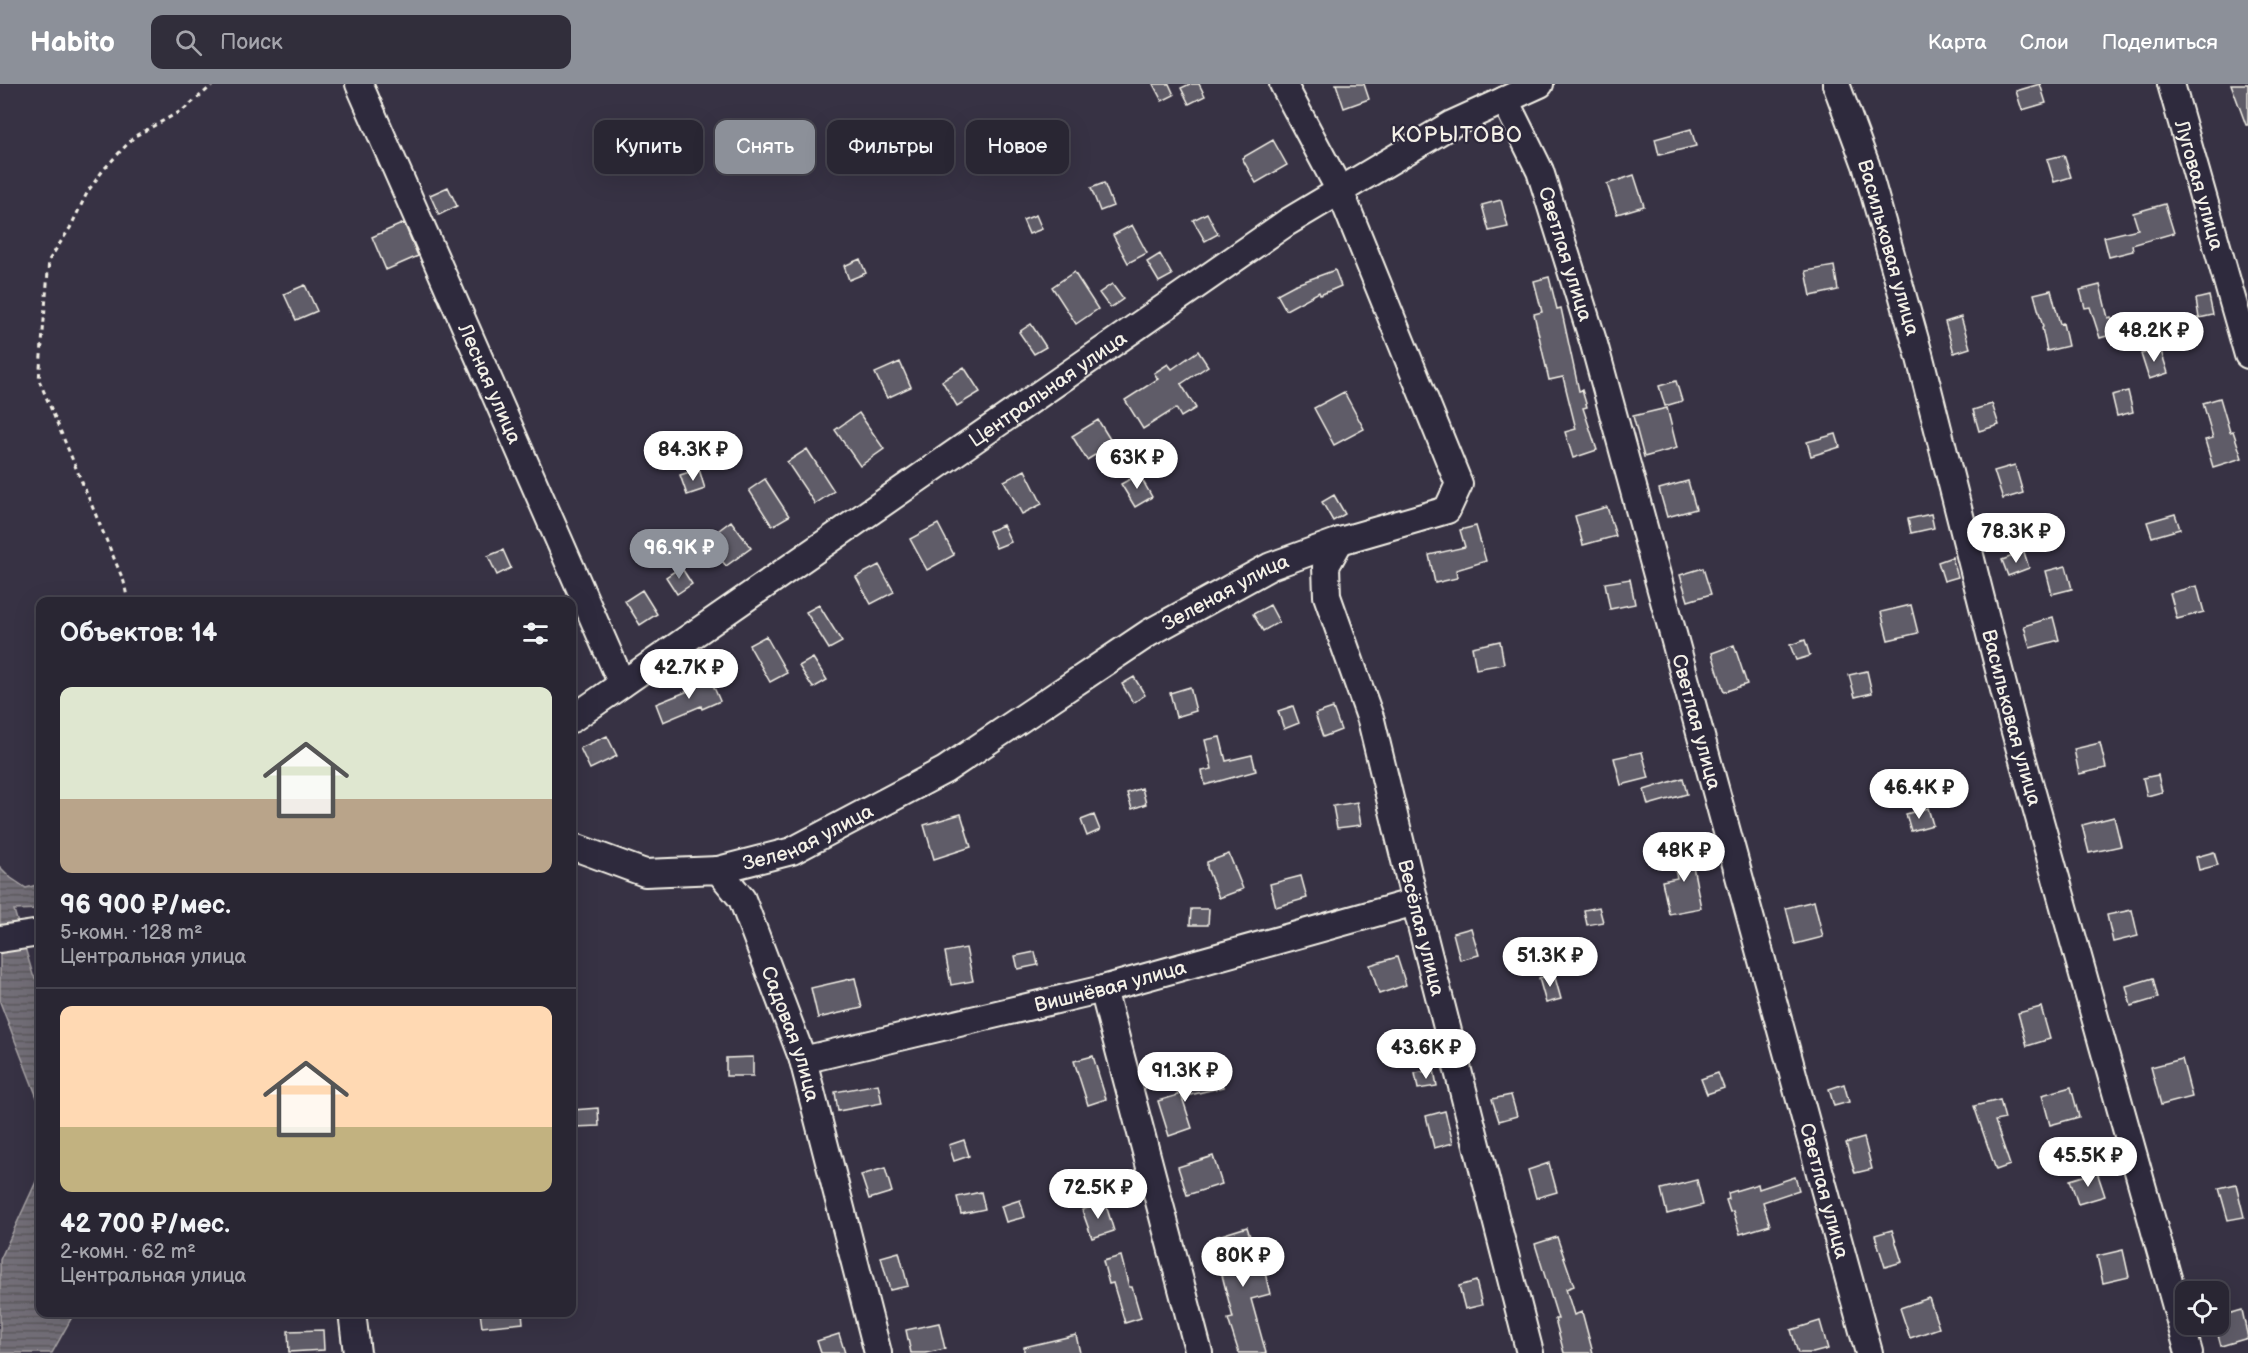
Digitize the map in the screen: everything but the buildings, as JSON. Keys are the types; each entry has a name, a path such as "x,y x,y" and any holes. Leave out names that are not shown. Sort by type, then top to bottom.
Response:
{"street":[{"name":"Лесная улица","path":"360,84 622,684"},
{"path":"1283,84 1340,191"},
{"name":"Центральная улица","path":"576,716 1286,223 1452,124 1540,84"},
{"name":"Васильковая улица","path":"1836,84 1866,165 1919,354 2012,721 2189,1353"},
{"name":"Луговая улица","path":"2171,84 2248,355"},
{"name":"Светлая улица","path":"1505,100 1540,171 1594,344 1869,1353"},
{"name":"Зеленая улица","path":"718,870 792,851 945,770 1149,633 1271,566 1340,542 1447,510 1459,484 1340,191"},
{"name":"Весёлая улица","path":"1340,542 1326,566 1327,596 1371,720 1530,1353"},
{"path":"576,847 645,873 718,870"},
{"name":"Садовая улица","path":"718,870 742,899 803,1060 878,1353"},
{"name":"Вишнёвая улица","path":"803,1060 1103,989 1415,902"},
{"path":"0,939 36,934"},
{"path":"1103,989 1199,1353"},
{"path":"353,1317 357,1353"}],"path":[{"path":"127,597 124,582 39,380 49,260 70,228 88,191 104,169 135,136 183,110 214,84"}],"shaded area":[{"path":"0,867 26,888 36,885 36,909 14,910 36,979 36,1095 0,1002"},
{"path":"36,1182 36,1317 72,1317 52,1353 0,1353 0,1260"}],"district":[{"name":"КОРЫТОВО","path":"1457,134"}]}
